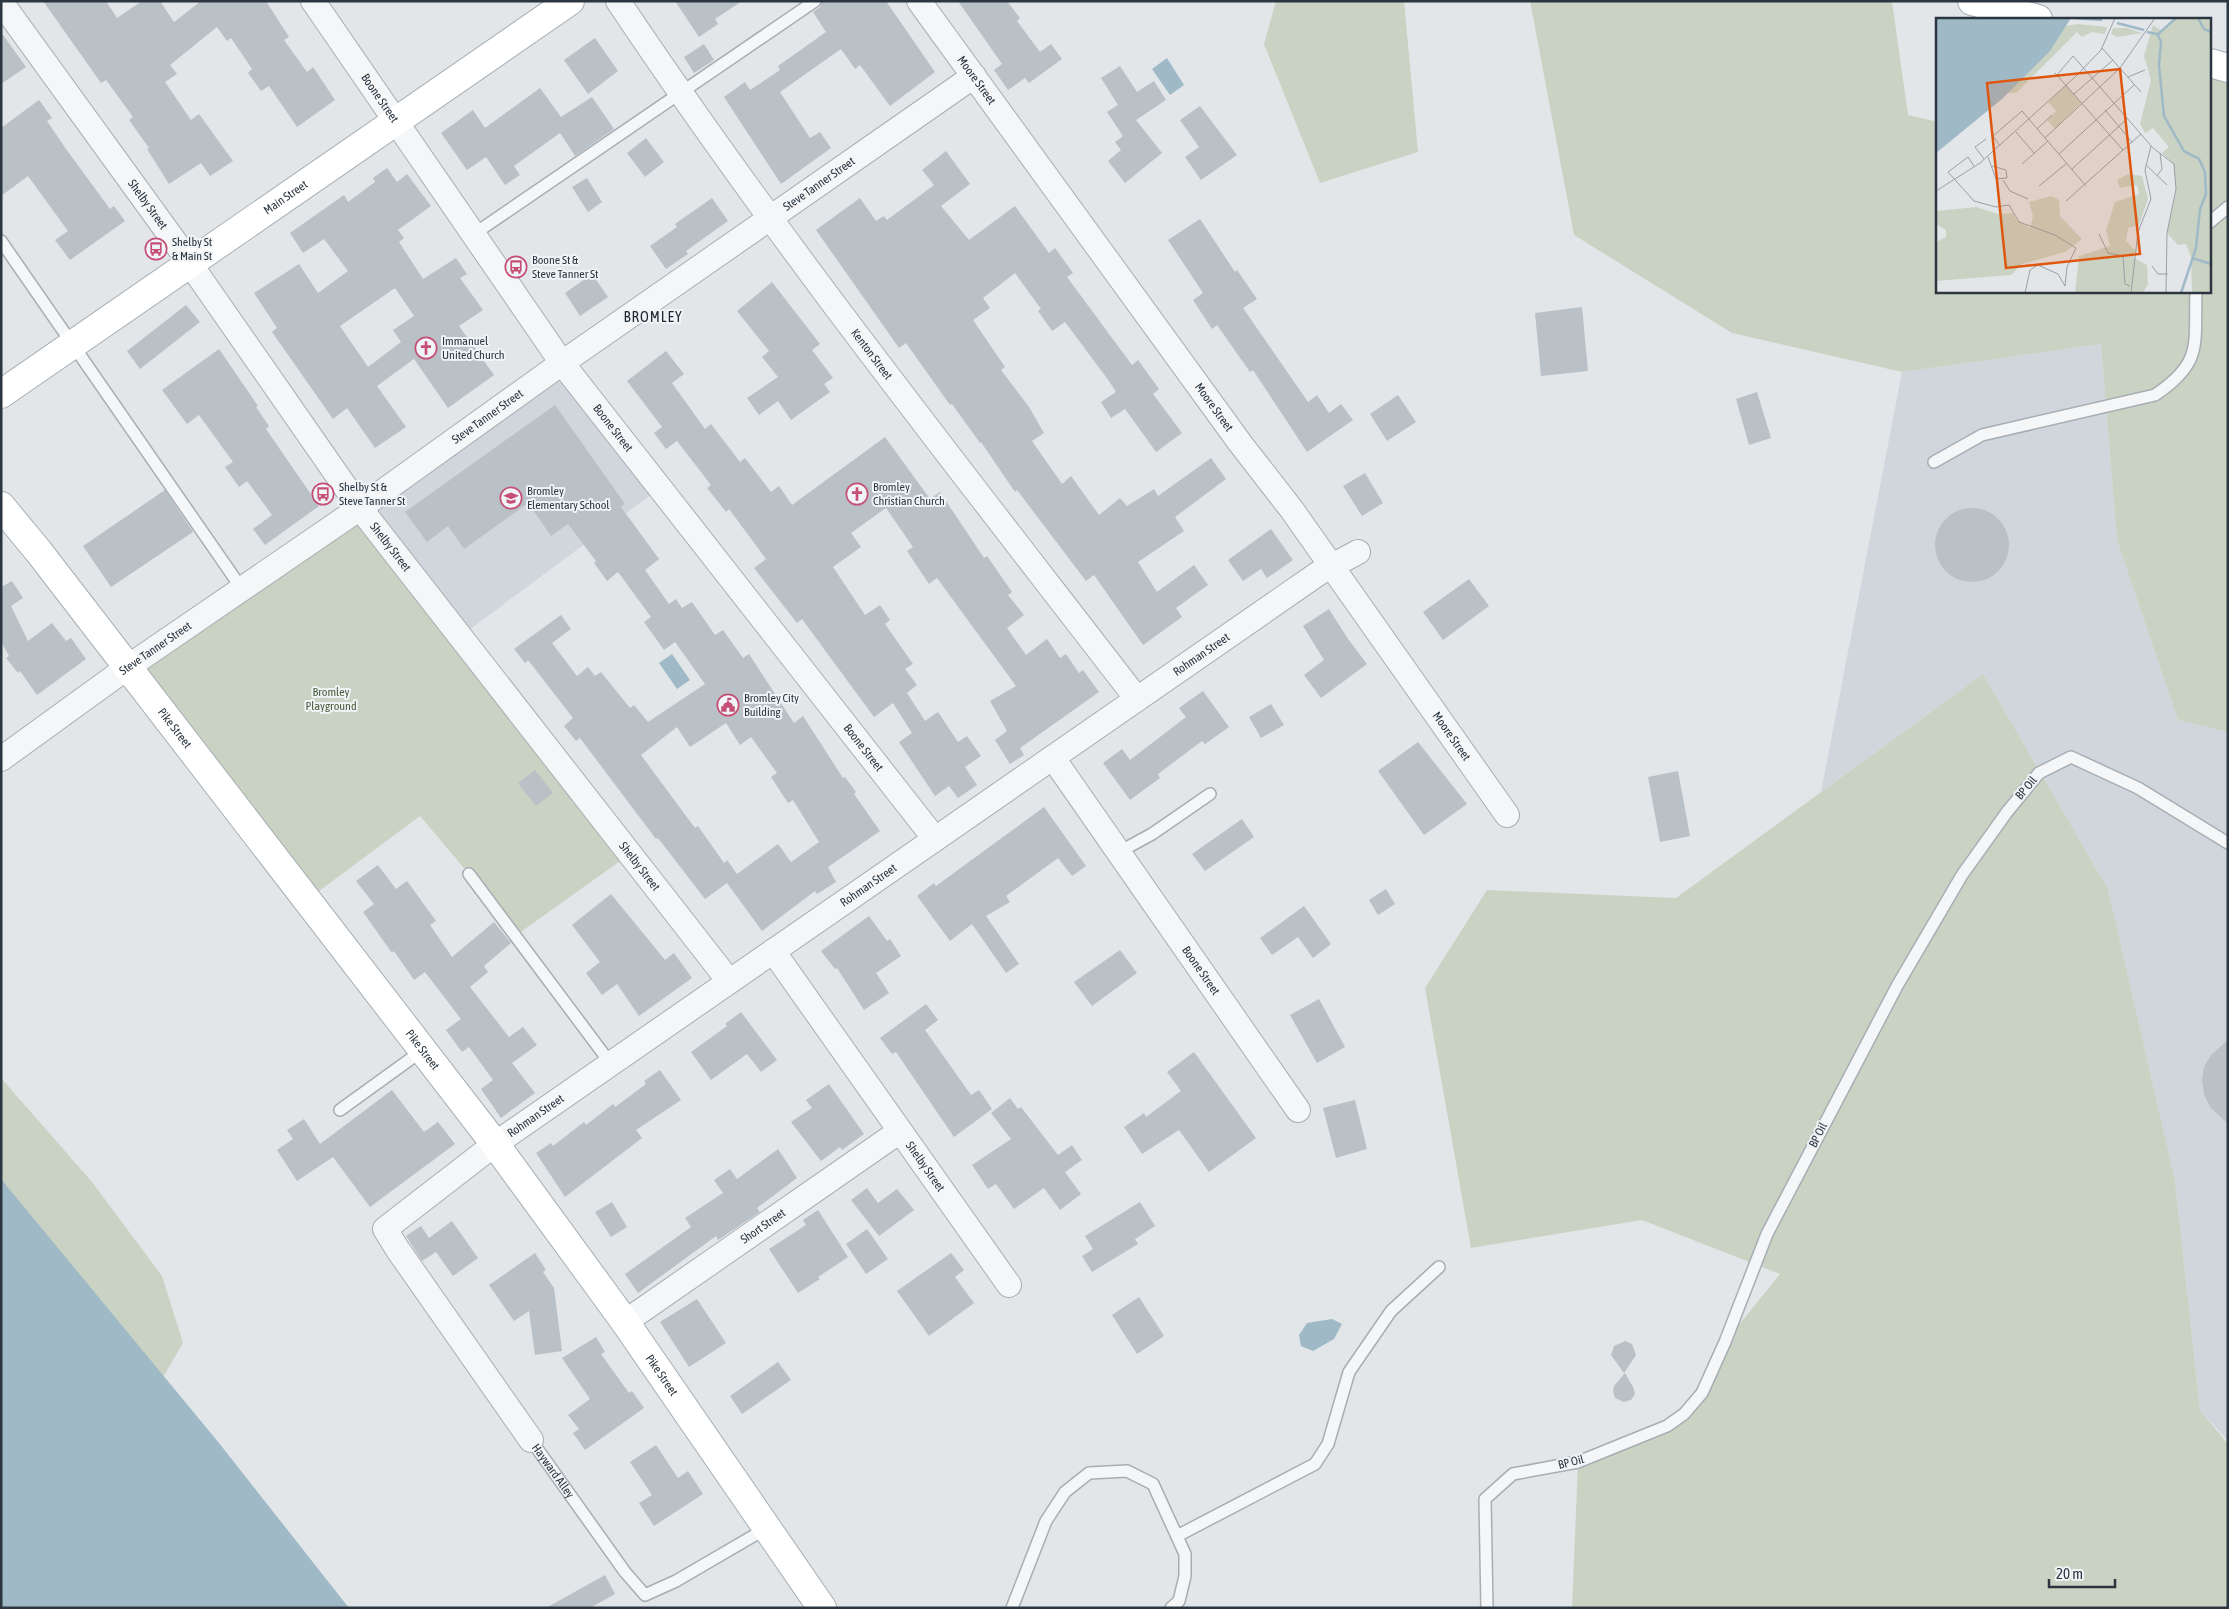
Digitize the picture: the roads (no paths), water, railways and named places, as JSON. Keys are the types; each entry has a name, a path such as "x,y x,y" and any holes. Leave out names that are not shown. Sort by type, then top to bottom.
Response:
{"main road":[{"name":"Main Street","path":"1,394 570,1"},
{"path":"1972,1 2034,18"},
{"path":"2212,64 2228,68"},
{"name":"Pike Street","path":"1,506 128,667 495,1144 625,1322 822,1608"}],"street":[{"name":"Boone Street","path":"313,1 562,363 935,839"},
{"name":"Kenton Street","path":"618,1 679,92 769,219 1137,699"},
{"name":"Moore Street","path":"919,1 1331,567 1508,815"},
{"name":"Shelby Street","path":"1,2 190,263 360,508 729,981"},
{"name":"Steve Tanner Street","path":"1,760 128,667 360,508 562,363 974,76"},
{"name":"Rohman Street","path":"385,1228 495,1144 773,950 1331,567 1358,552"},
{"name":"Boone Street","path":"1053,758 1298,1110"},
{"name":"Shelby Street","path":"773,950 1009,1285"},
{"name":"Short Street","path":"625,1322 900,1131"},
{"name":"Hayward Alley","path":"385,1228 398,1250 532,1440"}],"lane":[{"path":"474,234 679,92 712,73 815,1"},
{"path":"2212,220 2228,207"},
{"path":"1,242 242,589"},
{"path":"1934,462 1982,435 2155,395 2174,382 2187,367 2196,342 2196,292"},
{"name":"BP Oil","path":"1487,1608 1485,1499 1513,1474 1578,1462 1667,1426 1684,1414 1702,1393 1725,1342 1767,1234 1892,994 1962,875 2007,812 2039,773 2071,757 2138,788 2228,843"},
{"path":"1119,852 1152,834 1210,794"},
{"path":"469,874 611,1064"},
{"path":"340,1110 423,1050"},
{"path":"1176,1536 1315,1464 1328,1444 1350,1372 1391,1311 1439,1267"},
{"name":"Hayward Alley","path":"532,1440 625,1572 645,1594 676,1581 768,1528"},
{"path":"1012,1608 1046,1521 1065,1492 1089,1473 1127,1471 1153,1484 1185,1554 1185,1576 1179,1601 1171,1608"}],"water":[{"path":"1167,58 1184,85 1170,95 1152,69"},
{"path":"672,654 690,680 677,689 659,663"},
{"path":"1,1179 219,1443 349,1608 1,1608"},
{"path":"1332,1319 1342,1324 1334,1339 1313,1351 1301,1346 1299,1335 1307,1323"}],"place":[{"name":"Shelby St & Main St","path":"156,249"},
{"name":"Boone St & Steve Tanner St","path":"516,267"},
{"name":"Immanuel United Church","path":"426,348"},
{"name":"Shelby St & Steve Tanner St","path":"323,494"},
{"name":"Bromley Christian Church","path":"857,494"},
{"name":"Bromley Elementary School","path":"511,498"},
{"name":"Bromley City Building","path":"728,705"}],"district":[{"name":"BROMLEY","path":"653,317"}],"park label":[{"name":"Bromley Playground","path":"331,699"}]}
